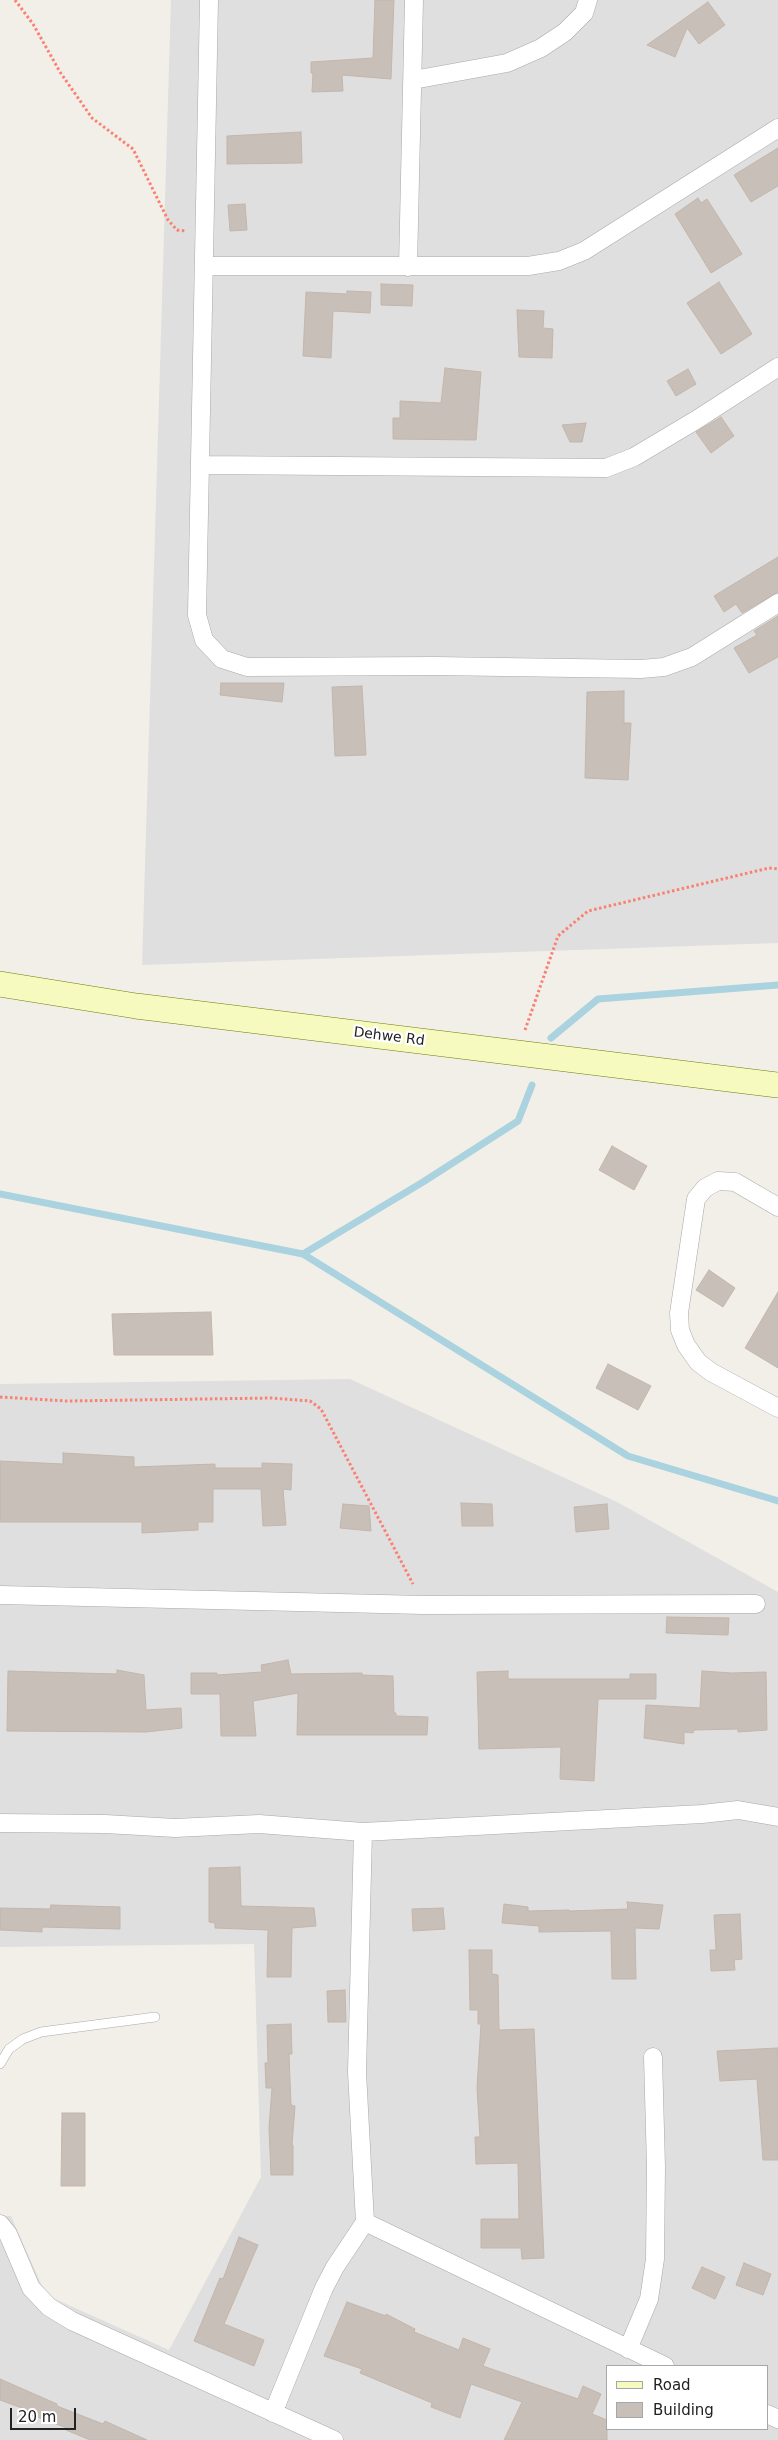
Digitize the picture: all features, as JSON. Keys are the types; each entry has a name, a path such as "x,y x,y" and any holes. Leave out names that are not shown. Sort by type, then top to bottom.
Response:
{"street":[{"path":"209,0 197,615 204,640 222,659 247,667 434,666 641,669 664,667 692,657 778,603"},
{"path":"408,267 414,0"},
{"path":"413,80 508,64 541,48 565,32 584,13 588,0"},
{"path":"204,266 528,266 559,261 584,251 778,128"},
{"path":"200,464 606,468 634,457 778,367"},
{"name":"Dehwe Rd","path":"0,984 136,1006 778,1085"},
{"path":"778,1207 735,1182 718,1181 704,1188 696,1199 679,1313 680,1330 686,1345 698,1362 711,1372 778,1408"},
{"path":"0,1595 424,1605 756,1604"},
{"path":"0,1823 105,1824 174,1828 259,1824 363,1832 682,1815 738,1810 778,1817"},
{"path":"273,2413 324,2288 335,2267 365,2222 357,2072 363,1832"},
{"path":"628,2349 649,2299 655,2258 656,2167 653,2057"},
{"path":"365,2222 663,2365"},
{"path":"0,2224 8,2234 31,2288 49,2307 72,2321 334,2440"}],"lane":[{"path":"0,2064 9,2049 23,2039 41,2032 155,2017"}],"path":[{"path":"15,0 33,24 60,72 92,118 133,149 168,220 178,230 204,234"},
{"path":"518,1052 558,936 588,911 769,868 778,869"},
{"path":"0,1397 67,1401 271,1398 310,1401 320,1409 424,1605"}],"shaded area":[{"path":"171,0 778,0 778,943 142,965"},
{"path":"350,1379 617,1502 778,1592 778,2440 0,2440 0,2216 11,2216 46,2295 169,2350 261,2177 254,1944 0,1947 0,1384"}],"building":[{"path":"375,0 394,0 391,79 342,75 343,91 312,92 313,73 311,73 311,62 373,58"},
{"path":"708,2 725,25 699,44 687,28 675,57 647,45"},
{"path":"301,132 302,163 227,164 227,136"},
{"path":"778,148 778,186 751,202 734,175"},
{"path":"698,198 701,203 707,199 742,254 711,273 675,214"},
{"path":"245,204 247,230 230,231 228,205"},
{"path":"719,282 752,334 721,354 687,303"},
{"path":"381,284 413,285 412,306 381,305"},
{"path":"347,291 371,292 370,313 333,311 331,358 303,356 306,292 347,294"},
{"path":"517,310 544,311 543,328 553,329 552,358 519,357"},
{"path":"445,368 481,372 476,440 393,439 393,418 400,418 400,401 441,403"},
{"path":"688,369 696,384 676,396 667,381"},
{"path":"721,417 734,436 711,453 696,432"},
{"path":"586,423 582,442 570,442 562,425"},
{"path":"778,557 778,592 742,613 736,604 724,612 714,596"},
{"path":"778,616 778,657 749,673 734,648 757,635 754,631"},
{"path":"221,683 284,683 282,702 220,695"},
{"path":"362,686 366,755 335,756 332,687"},
{"path":"624,691 624,723 631,723 628,780 585,778 587,692"},
{"path":"612,1146 647,1166 634,1190 599,1170"},
{"path":"709,1270 735,1288 723,1307 696,1290"},
{"path":"778,1292 778,1368 745,1348"},
{"path":"211,1312 213,1355 114,1355 112,1314"},
{"path":"608,1364 651,1386 638,1410 596,1388"},
{"path":"63,1453 134,1457 134,1467 215,1464 215,1468 262,1468 262,1463 292,1464 291,1490 283,1489 286,1525 263,1526 261,1489 213,1489 213,1522 198,1522 198,1530 142,1533 142,1522 0,1522 0,1461 63,1464"},
{"path":"461,1503 492,1504 493,1526 462,1526"},
{"path":"343,1504 369,1506 371,1531 340,1528"},
{"path":"607,1504 609,1529 576,1532 574,1507"},
{"path":"667,1617 729,1618 728,1635 666,1633"},
{"path":"288,1660 291,1674 362,1673 362,1675 393,1676 394,1713 396,1713 396,1716 428,1717 427,1735 297,1735 298,1693 253,1701 256,1736 221,1736 220,1694 191,1694 191,1673 217,1673 217,1675 262,1672 261,1665"},
{"path":"117,1670 144,1675 146,1710 181,1708 182,1728 146,1732 7,1731 8,1671 117,1674"},
{"path":"508,1671 508,1679 630,1679 630,1674 656,1674 656,1699 598,1699 594,1781 560,1779 561,1747 479,1749 477,1672"},
{"path":"702,1671 732,1673 766,1672 767,1730 738,1732 738,1729 694,1730 693,1733 684,1732 684,1744 644,1738 646,1705 700,1708"},
{"path":"240,1867 241,1906 314,1908 316,1926 292,1928 291,1977 267,1977 268,1930 215,1928 215,1923 209,1922 209,1868"},
{"path":"627,1902 663,1905 659,1929 635,1928 636,1979 612,1979 611,1931 539,1932 539,1926 502,1923 504,1904 528,1907 528,1911 569,1911 628,1909"},
{"path":"51,1905 120,1907 120,1929 42,1927 42,1932 0,1930 0,1908 50,1909"},
{"path":"443,1908 445,1929 413,1931 412,1909"},
{"path":"740,1914 742,1959 734,1960 735,1970 711,1971 710,1950 716,1950 714,1915"},
{"path":"469,1950 492,1950 492,1974 498,1975 499,2030 534,2029 544,2258 522,2259 521,2248 481,2248 481,2219 519,2219 518,2163 476,2164 475,2137 480,2137 477,2088 481,2024 478,2024 478,2010 470,2010"},
{"path":"345,1990 346,2022 328,2022 327,1991"},
{"path":"291,2024 292,2054 289,2054 291,2105 295,2106 292,2145 293,2175 271,2175 269,2128 272,2088 266,2088 265,2063 268,2063 267,2025"},
{"path":"778,2048 778,2160 763,2160 757,2079 720,2081 717,2051"},
{"path":"62,2113 85,2113 85,2186 61,2186"},
{"path":"239,2237 258,2245 224,2324 264,2340 254,2366 194,2341 220,2278 223,2279"},
{"path":"744,2263 771,2274 763,2295 736,2285"},
{"path":"702,2267 725,2277 715,2299 692,2288"},
{"path":"347,2302 386,2316 386,2314 415,2329 414,2332 459,2350 463,2338 490,2349 483,2366 578,2399 583,2386 601,2394 592,2414 606,2420 607,2440 504,2440 522,2402 471,2384 460,2418 431,2407 432,2403 360,2373 362,2369 324,2356"},
{"path":"0,2379 57,2404 57,2406 103,2424 105,2421 147,2440 90,2440 66,2430 67,2428 29,2414 30,2411 0,2400"}],"waterway":[{"path":"551,1038 598,999 778,985"},
{"path":"303,1254 423,1182 518,1121 532,1085"},
{"path":"0,1194 303,1254 628,1456 778,1501"}]}
